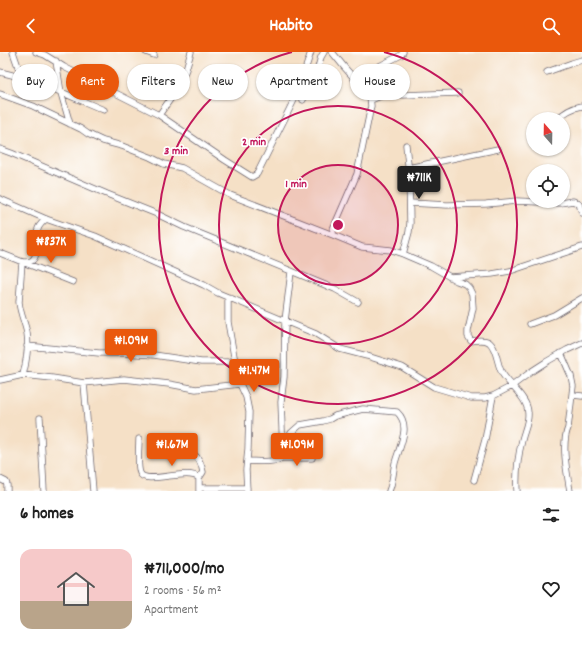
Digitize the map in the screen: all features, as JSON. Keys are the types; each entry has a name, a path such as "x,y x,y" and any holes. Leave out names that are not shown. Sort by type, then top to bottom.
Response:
{"street":[{"path":"13,52 17,64"},
{"path":"36,52 45,55 159,115 225,160 252,176 257,174 297,94 312,52"},
{"path":"146,52 154,55"},
{"path":"159,115 179,87 191,52"},
{"path":"319,64 324,52"},
{"path":"332,52 350,74"},
{"path":"383,64 404,52"},
{"path":"547,72 582,60"},
{"path":"56,62 61,93 70,124"},
{"path":"0,72 12,75"},
{"path":"58,92 104,110"},
{"path":"410,95 458,93"},
{"path":"0,94 33,106 103,141 122,146 164,164 182,168 230,195 362,247 391,250 403,254 432,266 465,284 472,294 473,308 468,336 471,340 482,340 493,346 501,372 526,403 528,410 528,417 519,452 516,482 517,491"},
{"path":"334,235 333,229 357,174 371,100"},
{"path":"566,112 582,106"},
{"path":"403,254 409,232 410,203 410,183 406,145"},
{"path":"408,168 498,148"},
{"path":"0,149 278,265 335,290 358,302"},
{"path":"0,199 46,219 96,236 204,285 218,293 316,334 340,349 402,367 434,386 471,398 493,396 512,386 532,370 582,343"},
{"path":"410,203 448,205 486,204 516,201 560,203 573,201 579,204 582,213"},
{"path":"22,262 32,261 36,257 37,229 46,219"},
{"path":"450,277 510,271 582,247"},
{"path":"0,252 73,282"},
{"path":"22,262 19,302 27,333 27,346 23,375"},
{"path":"282,456 281,402 284,377 285,321 291,272"},
{"path":"183,450 190,452 200,460 203,472 199,478 200,490 247,490 246,470 248,461 249,412 235,362 228,322 228,296"},
{"path":"530,324 554,315 582,298"},
{"path":"27,346 99,353 123,353 201,362 235,362"},
{"path":"562,353 571,376 573,386 568,428 565,434 570,491"},
{"path":"0,380 23,375 84,383 124,379 169,384 196,389 240,384"},
{"path":"84,383 93,491"},
{"path":"573,395 582,396"},
{"path":"474,480 485,440 493,396"},
{"path":"248,461 278,460 282,456 291,433 300,426 363,409 397,412 402,417 404,433 395,463 389,491"},
{"path":"40,418 44,491"},
{"path":"139,439 139,470 140,475 143,478 188,474 196,475 199,478"},
{"path":"282,456 312,458"},
{"path":"0,479 6,482 7,491"}]}
